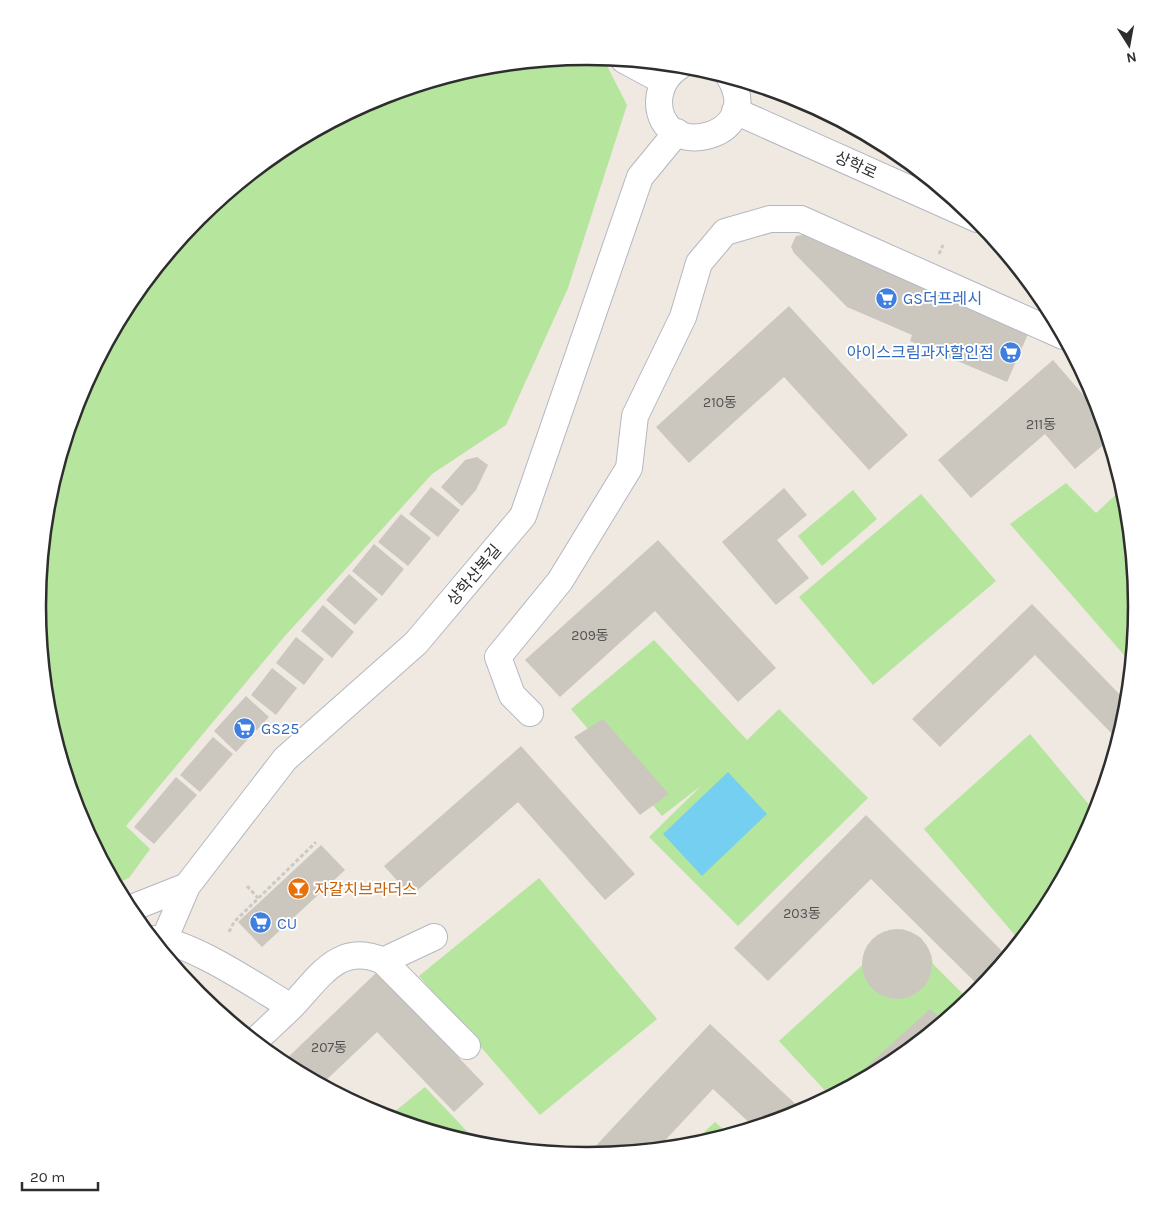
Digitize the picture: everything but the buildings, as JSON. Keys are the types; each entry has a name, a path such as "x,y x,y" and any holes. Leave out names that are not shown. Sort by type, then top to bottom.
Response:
{"street":[{"path":"672,73 659,93 661,110 668,125 688,137 711,136 722,130 730,122 735,111 737,99 735,86"},
{"name":"상학로","path":"735,111 954,209"},
{"name":"상학산복길","path":"162,940 187,886 285,759 416,643 523,516 640,177 677,132"},
{"path":"530,713 512,695 498,657 560,581 629,468 636,416 683,317 698,263 725,232 770,219 801,219 912,266 1052,331"},
{"path":"137,906 187,886"},
{"path":"383,961 434,937"},
{"path":"166,945 221,965 291,1007"},
{"path":"260,1036 334,964 347,955 368,955 383,961 467,1046"}],"path":[{"path":"229,932 234,922 316,842"},
{"path":"247,886 258,898"}],"green space":[{"path":"552,66 607,66 627,105 568,288 506,425 432,474 284,637 126,826 150,849 129,878 122,881 119,876 87,813 75,780 65,746 51,677 46,606 51,535 65,466 87,399 119,336 137,306 180,249 230,199 287,156 317,138 380,106 447,84 516,70"},
{"path":"1066,483 1096,513 1116,495 1127,571 1128,606 1125,656 1010,524"},
{"path":"853,490 877,519 822,566 798,536"},
{"path":"921,494 996,581 873,685 799,597"},
{"path":"654,640 747,740 779,709 868,798 738,926 649,837 702,785 662,816 571,709"},
{"path":"1030,734 1090,805 1072,845 1055,876 1037,906 1015,936 924,829"},
{"path":"539,878 657,1019 540,1115 419,976"},
{"path":"902,929 920,937 931,954 933,964 963,994 944,1013 887,1056 826,1091 779,1041"},
{"path":"425,1087 469,1133 447,1128 395,1111"},
{"path":"715,1122 723,1129 702,1134"}],"water":[{"path":"728,772 767,814 702,876 663,834"}],"place":[{"name":"GS더프레시","path":"887,298"},
{"name":"아이스크림과자할인점","path":"1010,352"},
{"name":"GS25","path":"245,728"},
{"name":"자갈치브라더스","path":"298,889"},
{"name":"CU","path":"261,923"}]}
